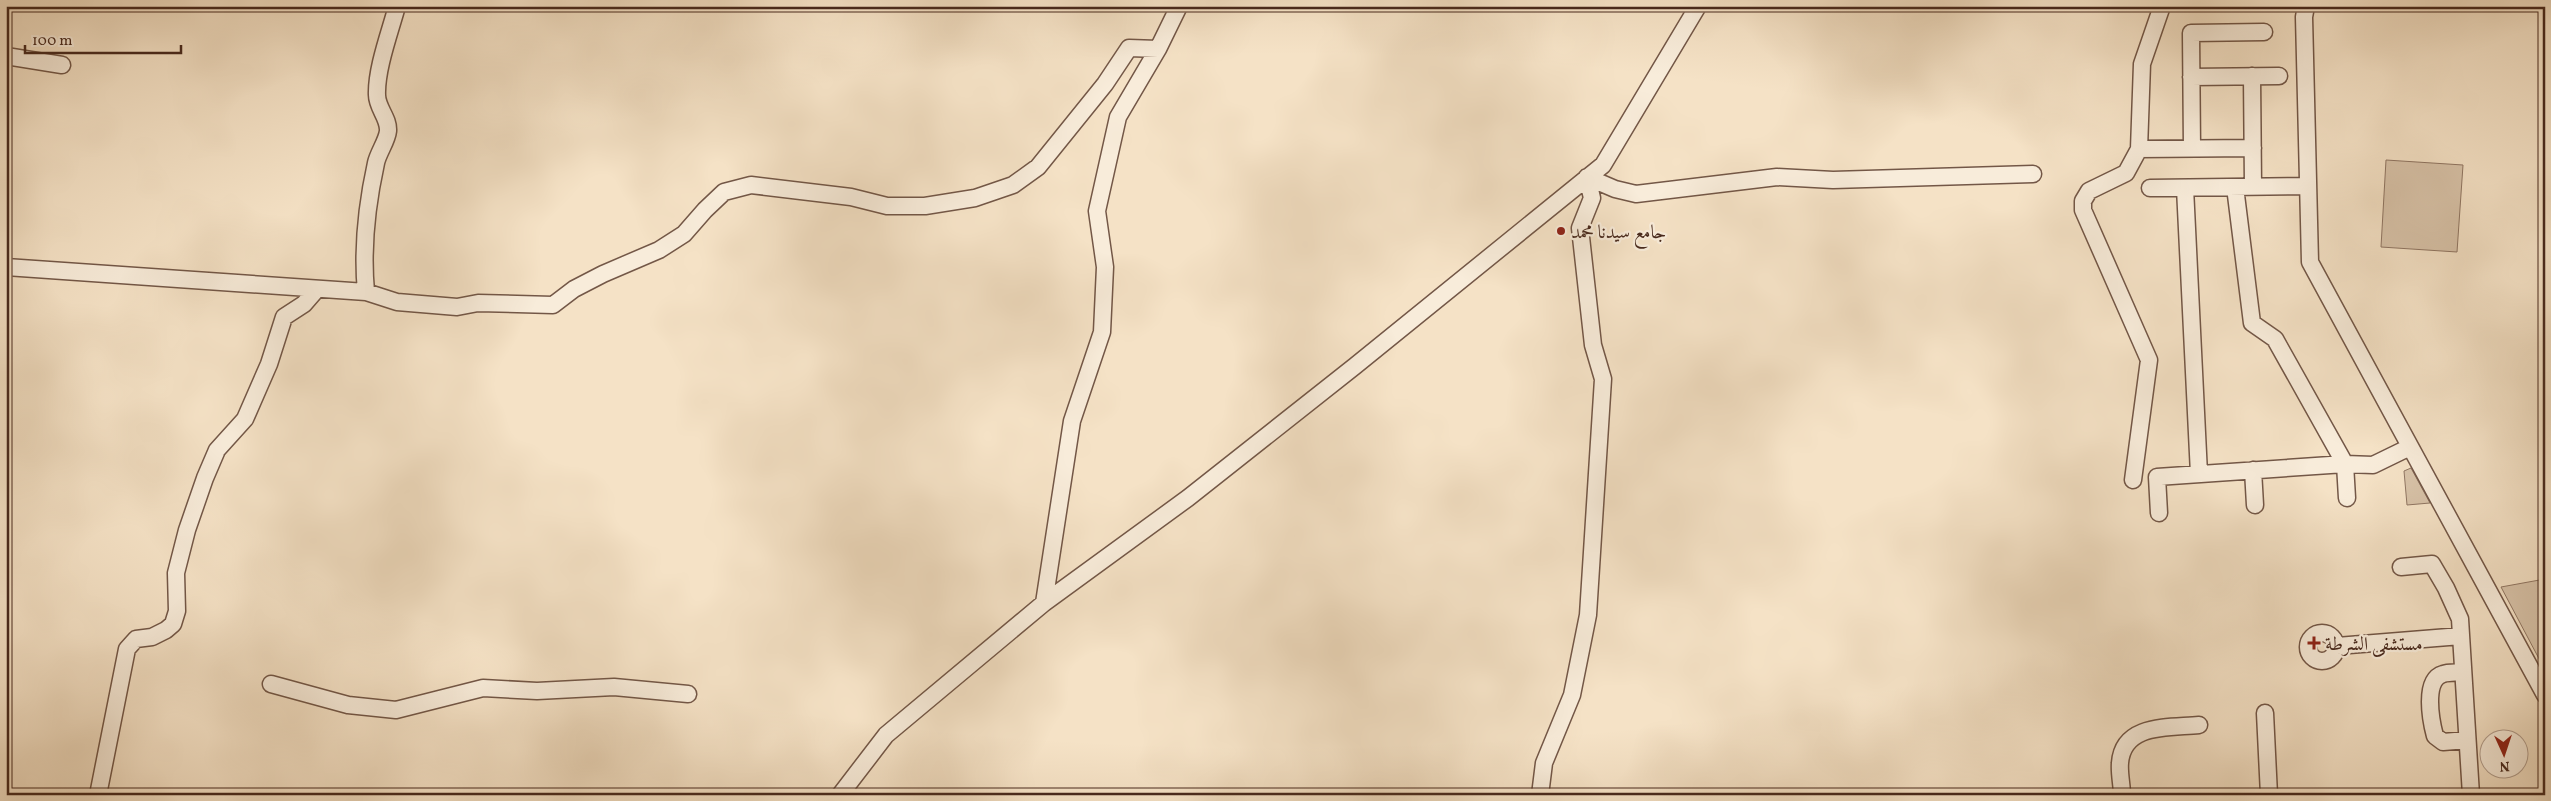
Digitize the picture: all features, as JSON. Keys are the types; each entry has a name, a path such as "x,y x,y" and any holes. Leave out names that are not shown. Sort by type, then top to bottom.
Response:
{"street":[{"path":"366,292 363,265 371,185 378,152 388,132 386,117 377,97 379,75 397,6"},
{"path":"1044,603 1072,421 1102,332 1105,267 1097,211 1118,117 1158,49 1179,6"},
{"path":"840,795 886,735 1044,603 1188,498 1355,366 1603,165 1698,6"},
{"path":"2133,480 2149,360 2083,210 2083,200 2089,191 2126,173 2138,149 2142,64 2162,6"},
{"path":"2306,6 2304,17 2310,262 2545,695"},
{"path":"2192,149 2191,33 2264,32"},
{"path":"6,267 366,292 405,303 457,306 478,303 553,305 574,289 603,274 659,250 684,234 724,192 751,185 851,197 887,206 925,206 975,198 1013,185 1038,167 1105,84 1129,48 1158,49"},
{"path":"6,56 62,66"},
{"path":"2252,76 2253,187"},
{"path":"2191,77 2279,76"},
{"path":"2138,149 2253,148"},
{"path":"1588,177 1615,189 1636,194 1777,177 1833,180 2033,174"},
{"path":"1540,795 1544,763 1572,695 1588,615 1603,379 1593,345 1580,228 1592,198 1588,177"},
{"path":"2150,188 2308,186"},
{"path":"2235,187 2252,323 2275,339 2345,464 2347,498"},
{"path":"2185,188 2199,474"},
{"path":"98,795 127,650 136,639 152,636 166,630 173,624 177,611 176,573 187,530 216,450 245,419 269,364 284,317 304,304 317,290"},
{"path":"2160,513 2157,477 2345,464 2373,465 2410,447"},
{"path":"2252,470 2255,505"},
{"path":"2401,567 2432,564 2446,588 2460,619 2471,795"},
{"path":"2337,646 2461,636"},
{"path":"2463,672 2441,674 2434,682 2430,697 2435,736 2443,742 2467,740"},
{"path":"270,684 348,705 396,710 483,688 537,691 614,687 688,694"},
{"path":"2265,713 2269,795"},
{"path":"2122,795 2120,764 2124,748 2133,736 2149,730 2199,725"}],"shaded area":[{"path":"2386,160 2463,165 2457,252 2381,247"},
{"path":"2411,468 2430,503 2407,505 2404,471"},
{"path":"2545,579 2545,670 2501,587"}],"place":[{"name":"جامع سيدنا محمد","path":"1561,231"},
{"name":"مستشفى الشرطة","path":"2314,643"}]}
